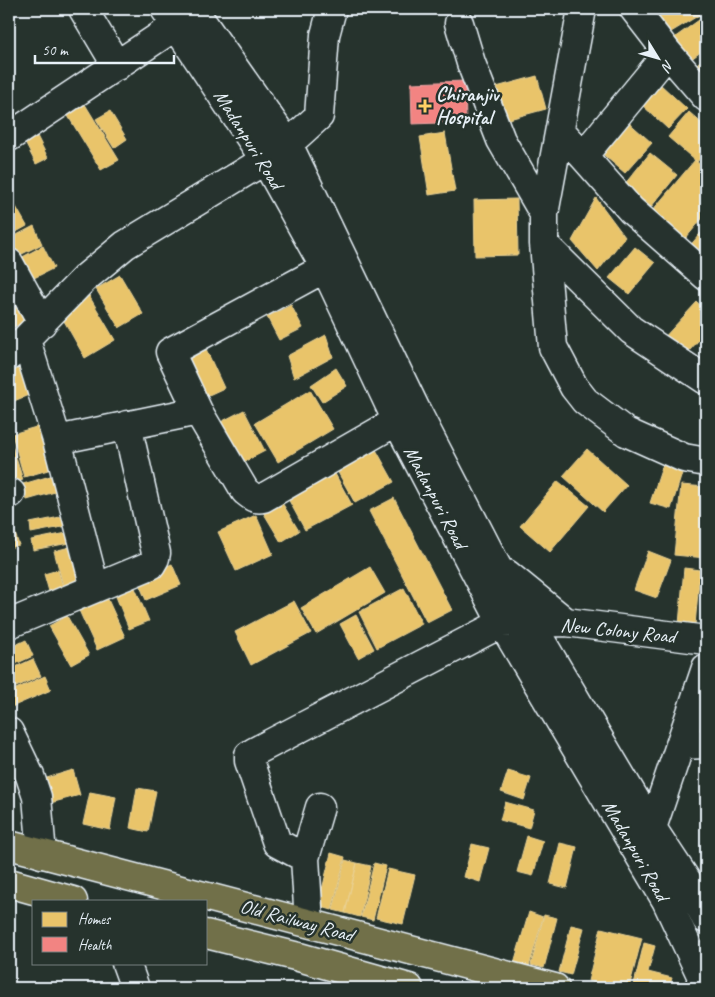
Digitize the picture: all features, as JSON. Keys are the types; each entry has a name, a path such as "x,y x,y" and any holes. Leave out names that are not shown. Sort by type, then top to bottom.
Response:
{"main road":[{"name":"Old Railway Road","path":"9,845 555,988"},
{"path":"9,883 69,900"},
{"path":"299,957 309,923"},
{"name":"Old Railway Road","path":"208,934 299,957 409,988"}],"street":[{"path":"83,9 117,66"},
{"path":"26,339 84,279 125,246 265,160 288,144 319,116 325,35 332,9"},
{"path":"582,9 544,214 544,244 553,347 574,387 585,401 626,432 684,458 706,462"},
{"path":"634,9 668,53 706,97"},
{"path":"9,137 117,66 183,14"},
{"name":"Madanpuri Road","path":"183,14 288,144 416,410 496,565 643,836 666,900 701,975 701,988"},
{"name":"Madanpuri Road","path":"183,14 325,268 397,421 502,623 643,836 697,879 706,919"},
{"path":"460,23 472,63 501,140 544,214"},
{"path":"583,156 668,53"},
{"path":"560,130 631,210 706,276"},
{"path":"544,244 631,330 706,380"},
{"path":"9,263 26,339 57,440 94,588"},
{"path":"325,268 170,352 198,411 245,491 258,499 263,498 397,421"},
{"path":"57,440 198,411"},
{"path":"9,624 148,567 156,558 127,425"},
{"path":"496,565 566,622"},
{"name":"New Colony Road","path":"502,623 566,622 706,640"},
{"path":"305,858 277,843 250,755 502,623"},
{"path":"643,836 693,744 706,668"},
{"path":"9,732 30,776 36,797 42,854"},
{"path":"309,923 305,858 320,807"},
{"path":"126,964 135,988"}],"building: Homes":[{"path":"654,9 706,9 706,11 671,32"},
{"path":"706,15 706,48 690,60 674,38"},
{"path":"706,56 706,91 689,71"},
{"path":"537,76 546,109 498,122 489,89"},
{"path":"660,84 687,109 668,129 641,104"},
{"path":"83,101 119,160 101,170 65,111"},
{"path":"110,111 127,139 114,148 96,119"},
{"path":"689,112 706,127 706,152 697,162 668,137"},
{"path":"626,120 652,143 625,173 599,151"},
{"path":"34,130 48,158 36,164 22,137"},
{"path":"445,133 455,191 429,195 420,137"},
{"path":"650,153 677,175 651,207 624,185"},
{"path":"695,160 706,170 706,214 685,239 652,211"},
{"path":"596,198 625,237 598,271 572,241"},
{"path":"517,199 518,255 475,256 474,200"},
{"path":"15,205 27,226 9,236 9,209"},
{"path":"34,226 42,244 12,259 9,253 9,239"},
{"path":"706,228 706,273 683,254"},
{"path":"43,246 54,268 26,282 15,261"},
{"path":"635,247 655,263 629,294 609,278"},
{"path":"120,275 143,314 119,328 96,289"},
{"path":"13,289 28,320 9,329 9,291"},
{"path":"88,294 115,340 85,358 59,312"},
{"path":"697,302 706,310 706,332 682,359 661,341"},
{"path":"291,305 303,328 279,340 267,317"},
{"path":"326,335 333,357 294,378 287,356"},
{"path":"206,349 224,388 198,400 180,362"},
{"path":"26,366 36,392 9,403 9,373"},
{"path":"336,368 347,386 322,402 311,385"},
{"path":"310,390 333,429 278,462 255,423"},
{"path":"244,410 265,451 232,468 211,427"},
{"path":"43,425 55,468 24,477 12,434"},
{"path":"9,436 23,480 9,484"},
{"path":"374,446 394,482 355,503 335,467"},
{"path":"587,449 627,485 603,512 563,476"},
{"path":"664,461 684,467 671,509 650,503"},
{"path":"333,470 352,505 305,530 286,495"},
{"path":"57,474 62,490 27,500 23,484"},
{"path":"558,481 589,506 550,552 520,526"},
{"path":"681,485 706,487 706,558 674,555"},
{"path":"394,498 452,610 427,623 369,511"},
{"path":"281,501 299,531 281,542 263,512"},
{"path":"256,515 273,554 236,571 218,532"},
{"path":"65,516 67,526 31,533 30,523"},
{"path":"12,525 19,545 9,548 9,526"},
{"path":"67,533 69,543 33,550 31,540"},
{"path":"70,547 82,592 66,596 54,551"},
{"path":"648,551 671,560 657,598 634,590"},
{"path":"172,564 181,585 146,600 137,579"},
{"path":"370,567 385,593 316,634 301,608"},
{"path":"684,568 700,570 695,625 679,624"},
{"path":"58,570 66,598 52,602 44,574"},
{"path":"130,576 149,621 129,629 111,584"},
{"path":"706,582 706,621 704,620"},
{"path":"404,588 422,624 377,648 359,612"},
{"path":"105,593 125,637 97,650 77,606"},
{"path":"294,601 311,633 251,665 235,632"},
{"path":"356,615 374,649 358,658 340,624"},
{"path":"67,616 89,655 71,665 49,626"},
{"path":"26,640 33,656 9,667 9,648"},
{"path":"33,659 41,676 9,690 9,670"},
{"path":"45,676 51,690 9,708 9,692"},
{"path":"73,770 80,795 43,805 37,781"},
{"path":"508,771 531,778 524,800 501,792"},
{"path":"137,788 156,791 148,832 130,828"},
{"path":"90,792 116,797 110,830 83,824"},
{"path":"505,802 534,810 529,828 500,820"},
{"path":"527,836 543,841 533,876 517,872"},
{"path":"560,843 577,847 567,888 550,884"},
{"path":"472,844 489,848 480,882 464,877"},
{"path":"331,853 345,857 332,910 318,906"},
{"path":"345,860 357,863 345,913 333,910"},
{"path":"357,863 371,866 360,917 345,913"},
{"path":"374,863 386,866 373,920 361,917"},
{"path":"388,869 415,875 403,924 376,918"},
{"path":"529,912 543,917 529,967 514,963"},
{"path":"544,915 557,918 544,968 531,965"},
{"path":"571,925 584,928 571,975 559,972"},
{"path":"601,928 642,938 629,988 616,988 588,981"},
{"path":"644,943 655,946 648,972 672,978 669,988 633,988"}],"building: Health":[{"path":"465,81 466,122 412,124 411,83"},
{"path":"9,766 15,786 9,788"}],"place":[{"name":"Chiranjiv Hospital","path":"425,106"}]}
